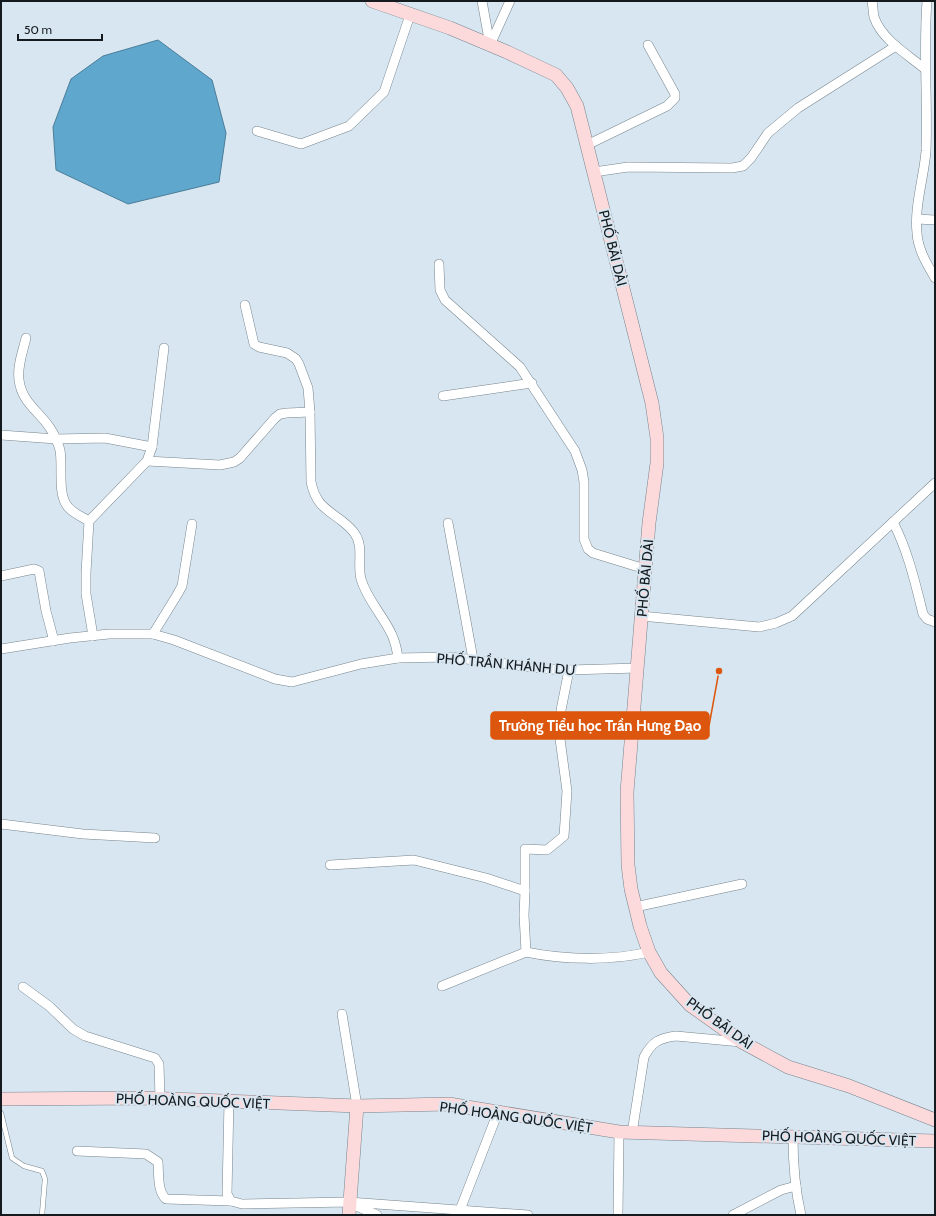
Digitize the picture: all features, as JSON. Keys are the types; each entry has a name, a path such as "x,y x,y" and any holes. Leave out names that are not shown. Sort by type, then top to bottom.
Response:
{"street":[{"name":"PHỐ BÃI DÀI","path":"372,1 450,28 556,75 567,88 577,106 652,403 657,438 657,463 649,524 627,792 628,865 635,907 649,952 661,973 690,1005 742,1042 788,1067 849,1086 935,1120"},
{"path":"482,1 490,45"},
{"path":"490,45 510,1"},
{"path":"872,1 874,16 882,32 896,46 925,69"},
{"path":"927,1 925,69 930,154 917,219 917,233 924,259 935,278"},
{"path":"257,131 301,144 349,126 384,92 410,15"},
{"path":"587,145 667,106 675,98 675,94 648,45"},
{"path":"594,172 628,167 732,168 742,166 751,158 768,133 798,108 896,46"},
{"path":"917,219 935,220"},
{"path":"439,264 440,290 445,300 520,367 532,383 575,451 582,470 584,482 584,539 588,549 593,553 646,569"},
{"path":"245,305 254,344 259,347 287,353 296,359 308,388 310,412 311,482 313,492 321,505 348,526 359,540 361,577 364,588 393,636 398,658"},
{"path":"26,338 19,367 19,379 22,391 26,400 50,428 60,450 63,495 65,501 71,510 89,521"},
{"path":"93,636 86,594 89,521 147,461 152,447 164,348"},
{"path":"443,396 532,383"},
{"path":"147,461 220,465 228,464 240,458 275,418 287,412 310,412"},
{"path":"1,435 56,440 105,438 152,447"},
{"path":"641,616 758,627 776,624 792,616 935,483"},
{"path":"893,522 908,559 923,614 927,619 935,622"},
{"path":"448,523 473,659"},
{"path":"153,634 182,586 192,524"},
{"path":"1,576 34,569 39,571 46,611 54,641"},
{"name":"PHỐ TRẦN KHÁNH DƯ","path":"1,649 109,634 153,634 174,640 275,679 292,682 361,664 398,658 450,657 548,669 569,670 638,668"},
{"path":"526,952 524,915 525,849 547,850 564,836 567,791 560,739 561,710 569,670"},
{"path":"1,824 82,834 155,838"},
{"path":"330,865 414,860 486,878 525,891"},
{"path":"635,907 742,884"},
{"path":"442,986 526,952 548,957 594,958 630,956 649,952"},
{"path":"23,987 49,1006 74,1029 85,1036 154,1058 159,1064 160,1099"},
{"path":"342,1014 357,1106 349,1209"},
{"path":"632,1133 644,1057 649,1048 656,1041 665,1037 676,1036 742,1042"},
{"name":"PHỐ HOÀNG QUỐC VIỆT","path":"1,1099 160,1099 357,1106 449,1104 632,1133 935,1141"},
{"path":"229,1101 227,1194 230,1201"},
{"path":"460,1210 498,1112"},
{"path":"618,1215 619,1132"},
{"path":"794,1137 793,1158 796,1186 802,1215"},
{"path":"77,1151 146,1154 158,1162 160,1189 166,1199 230,1201 242,1204 349,1209 460,1210 528,1215"},
{"path":"733,1215 781,1190 796,1186"},
{"path":"349,1209 377,1215"}],"lane":[{"path":"1,1113 12,1158 24,1166 42,1171 45,1179 42,1215"}],"water":[{"path":"158,40 212,80 226,133 219,182 128,204 56,170 53,127 71,79 103,56"}],"place":[{"name":"Trường Tiểu học Trần Hưng Đạo","path":"719,671"}]}
